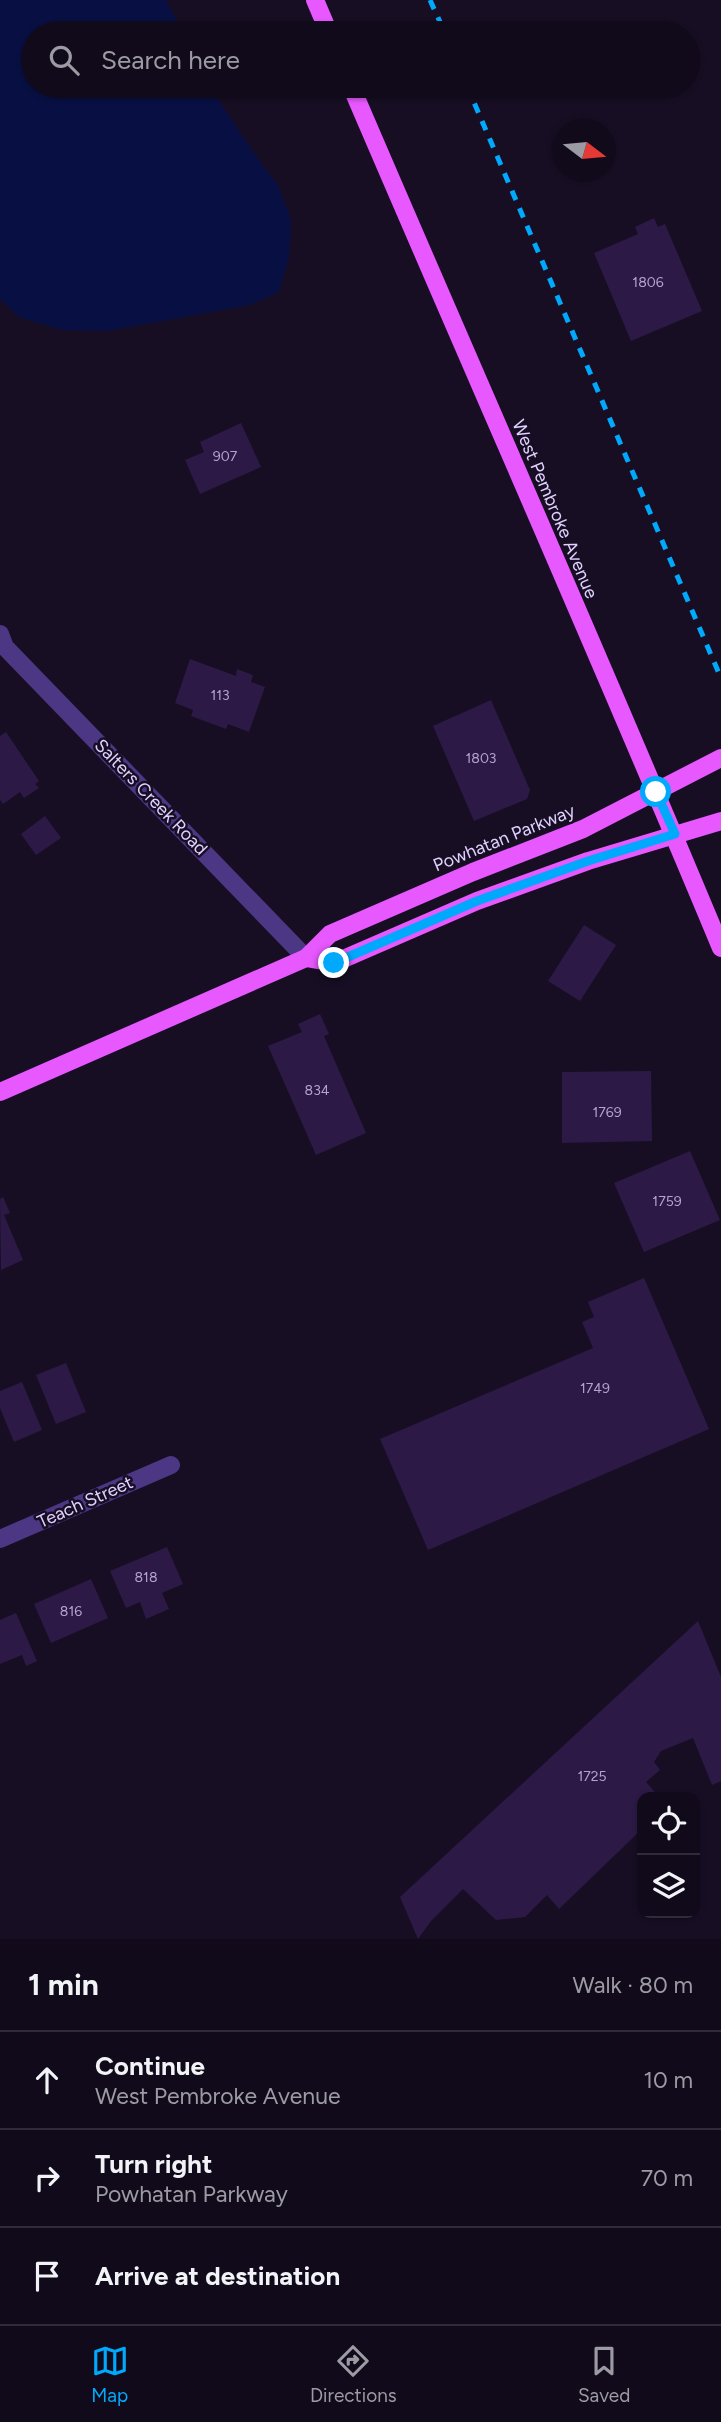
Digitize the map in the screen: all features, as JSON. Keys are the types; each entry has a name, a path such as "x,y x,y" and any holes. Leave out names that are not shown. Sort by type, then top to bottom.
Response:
{"main road":[{"path":"315,0 324,21"},
{"name":"West Pembroke Avenue","path":"356,98 514,468 675,834 721,948"},
{"name":"Powhatan Parkway","path":"0,1093 306,958 330,934 473,872 583,829 721,758"},
{"name":"Powhatan Parkway","path":"306,958 334,963 477,901 588,861 721,821"}],"street":[{"name":"Salters Creek Road","path":"2,643 306,958"},
{"name":"Teach Street","path":"0,1539 170,1465"}],"shaded area":[{"path":"0,0 166,0 177,21 21,21 21,98 217,98 278,185 291,220 289,258 279,292 250,305 108,331 62,330 19,317 0,299"}],"building":[{"path":"654,218 658,227 665,224 702,311 631,341 594,253 638,234 635,227"},
{"path":"241,423 261,467 200,494 185,460 204,452 200,442"},
{"path":"190,659 236,676 237,669 253,675 251,682 265,687 249,732 228,724 226,729 191,716 193,710 175,703"},
{"path":"491,700 530,790 527,799 474,821 433,726"},
{"path":"6,732 39,781 35,784 39,788 24,798 20,792 3,804 0,800 0,736"},
{"path":"45,816 61,838 36,855 21,834"},
{"path":"584,925 616,945 580,1001 548,981"},
{"path":"320,1014 329,1034 324,1036 366,1133 316,1155 268,1046 302,1032 298,1024"},
{"path":"651,1071 652,1141 562,1143 562,1072"},
{"path":"690,1151 720,1220 644,1252 614,1183"},
{"path":"3,1197 10,1213 4,1215 23,1260 1,1270 0,1199"},
{"path":"644,1278 709,1429 428,1550 380,1439 593,1348 582,1322 594,1317 588,1302"},
{"path":"66,1363 86,1412 56,1424 36,1375"},
{"path":"22,1382 42,1430 14,1442 0,1408 0,1391"},
{"path":"167,1547 183,1584 162,1593 169,1609 146,1619 140,1602 126,1608 110,1571"},
{"path":"91,1579 108,1618 51,1643 34,1604"},
{"path":"16,1613 37,1661 26,1666 22,1655 0,1664 0,1620"},
{"path":"698,1621 721,1677 721,1781 712,1785 693,1738 661,1751 654,1762 660,1770 646,1782 655,1792 637,1792 637,1834 559,1909 547,1895 525,1917 496,1920 463,1889 431,1921 418,1939 400,1897"}],"railway":[{"path":"430,0 440,21"},
{"path":"472,98 721,678"}],"route":[{"path":"334,963 477,901 588,861 675,834 656,792"}]}
